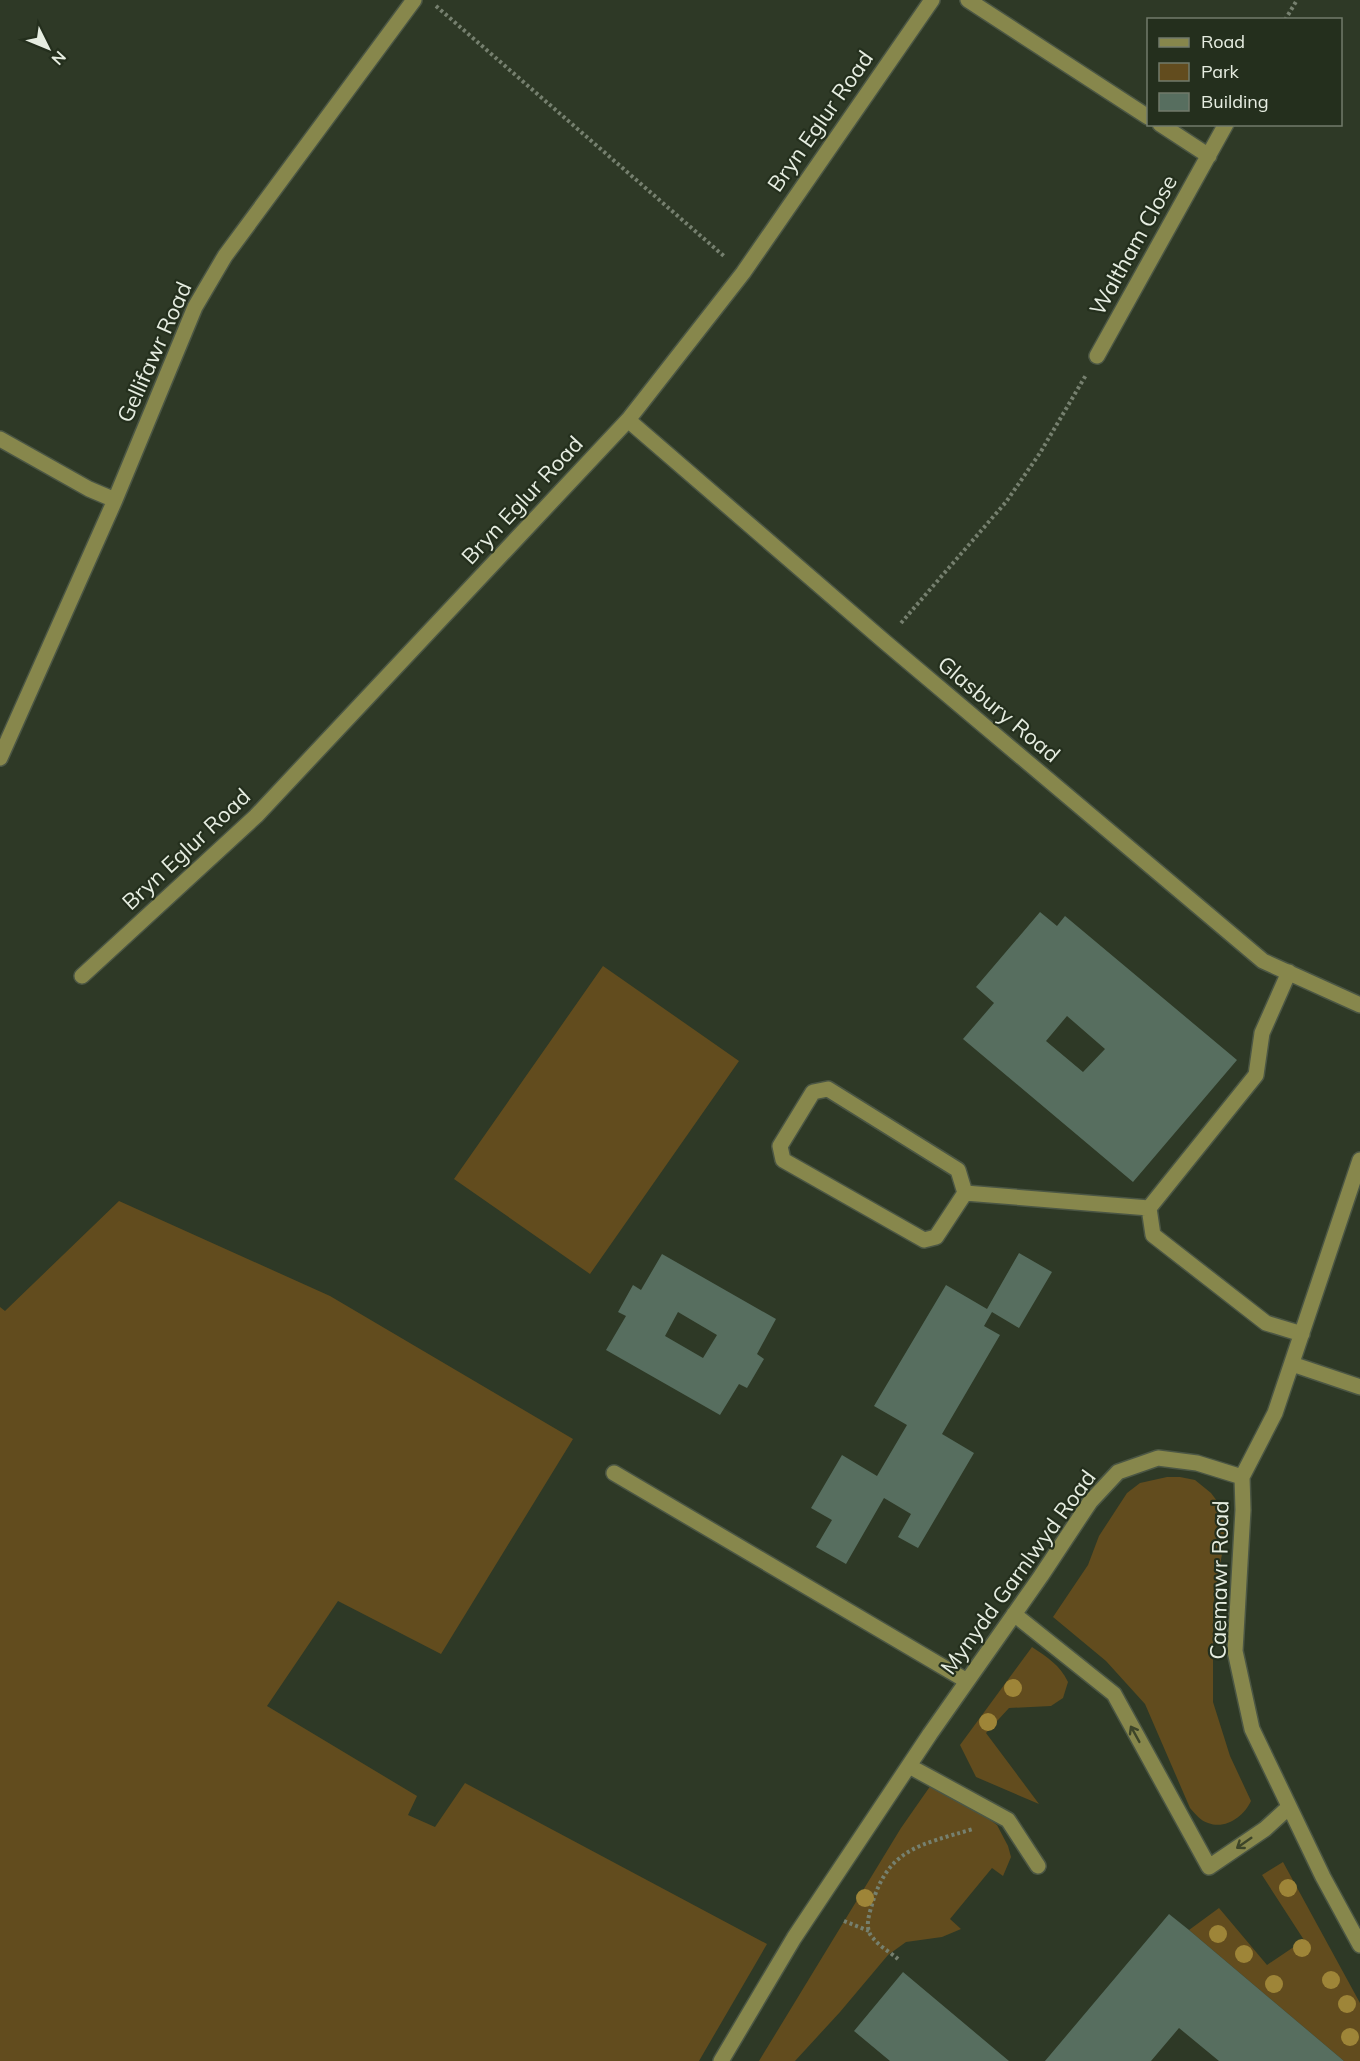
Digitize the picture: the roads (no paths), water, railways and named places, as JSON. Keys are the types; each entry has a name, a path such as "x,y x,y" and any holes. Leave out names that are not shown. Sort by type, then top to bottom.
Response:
{"street":[{"name":"Gellifawr Road","path":"0,758 115,500 195,306 225,256 414,0"},
{"name":"Bryn Eglur Road","path":"82,976 256,816 628,420 743,273 932,0"},
{"path":"968,0 1147,116"},
{"path":"1163,126 1209,156"},
{"name":"Waltham Close","path":"1097,356 1225,126"},
{"name":"Glasbury Road","path":"628,420 885,642 1263,961 1360,1005"},
{"path":"0,439 89,489 115,500"},
{"path":"1289,972 1262,1033 1256,1075 1149,1208 1154,1235 1266,1323 1302,1334"},
{"path":"828,1089 958,1170 965,1193 936,1237 924,1240 783,1160 780,1146 813,1092 828,1089"},
{"path":"1242,1477 1275,1413 1360,1160"},
{"path":"965,1193 1149,1208"},
{"path":"1292,1364 1360,1387"},
{"name":"Mynydd Garnlwyd Road","path":"722,2061 794,1938 1090,1502 1119,1472 1158,1458 1197,1463 1242,1477"},
{"path":"614,1473 967,1681"},
{"name":"Caemawr Road","path":"1242,1477 1243,1510 1236,1651 1252,1729 1323,1877 1360,1945"},
{"path":"1014,1614 1114,1694 1209,1867 1265,1829 1289,1807"},
{"path":"909,1766 1008,1820 1038,1866"}]}
